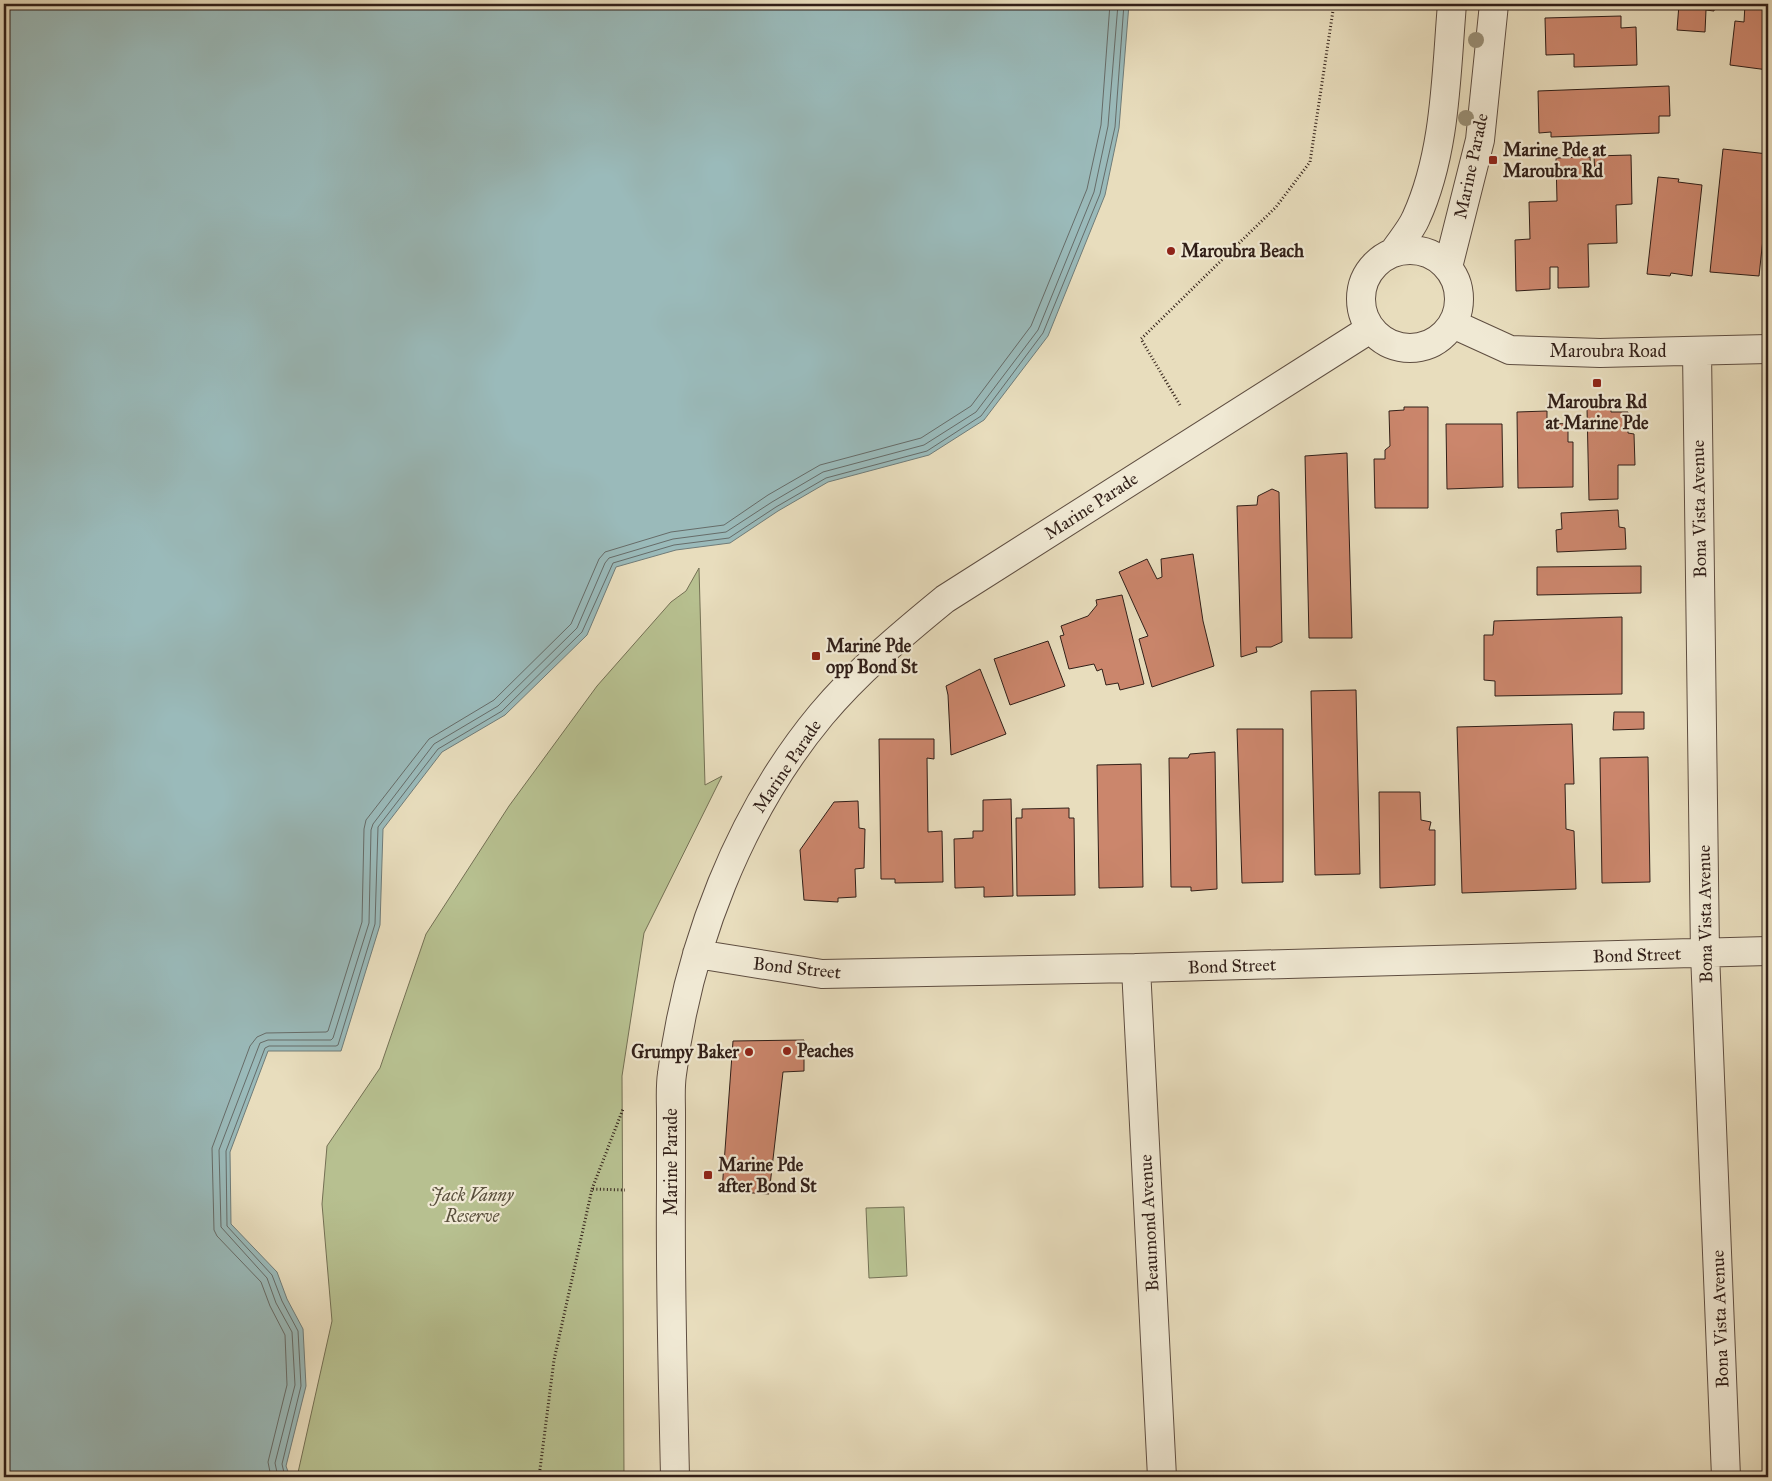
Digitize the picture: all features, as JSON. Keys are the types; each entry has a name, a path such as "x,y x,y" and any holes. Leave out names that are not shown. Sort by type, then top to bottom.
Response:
{"street":[{"name":"Marine Parade","path":"1393,253 1416,219 1429,182 1440,140 1452,4"},
{"name":"Marine Parade","path":"1448,267 1480,140 1494,4"},
{"path":"1408,250 1423,251 1437,257 1448,267 1456,280 1459,310 1453,324 1443,336 1428,345 1412,349 1396,347 1382,340 1370,329 1363,315 1360,300 1362,285 1369,271 1380,260 1393,253 1408,250"},
{"name":"Maroubra Road","path":"1453,324 1510,350 1600,353 1768,349"},
{"name":"Marine Parade","path":"675,1477 670,1284 671,1076 696,954 730,864 754,812 821,715 902,634 945,599 1370,329"},
{"name":"Bona Vista Avenue","path":"1697,351 1705,953 1726,1477"},
{"name":"Bond Street","path":"696,954 822,974 1136,968 1768,951"},
{"name":"Beaumond Avenue","path":"1136,968 1162,1477"}],"path":[{"path":"1180,404 1141,339 1276,207 1310,162 1334,4"},
{"path":"539,1477 554,1360 592,1189 623,1109"},
{"path":"592,1189 625,1190"}],"green space":[{"name":"Jack Vanny Reserve","path":"699,568 705,785 722,776 644,933 622,1076 624,1477 297,1477 332,1321 322,1204 327,1146 380,1068 426,934 509,806 597,686 671,602 686,591"},
{"path":"904,1207 907,1276 869,1278 866,1208"}],"water":[{"path":"4,4 1129,4 1119,128 1105,195 1048,336 984,420 929,455 828,482 778,511 730,543 676,550 616,567 587,635 505,715 442,752 383,829 380,925 341,1051 268,1051 230,1152 231,1224 277,1272 287,1299 303,1329 306,1386 286,1466 290,1477 4,1477"}],"building":[{"path":"1679,4 1715,4 1714,11 1706,10 1705,32 1677,30"},
{"path":"1745,4 1768,4 1768,70 1730,65 1735,21 1744,22"},
{"path":"1621,16 1621,28 1636,27 1637,65 1574,67 1574,54 1546,55 1545,18"},
{"path":"1669,86 1670,116 1659,116 1659,133 1551,137 1551,132 1539,133 1538,91"},
{"path":"1723,149 1768,154 1768,192 1759,276 1710,272"},
{"path":"1631,155 1632,204 1616,205 1617,243 1588,244 1589,287 1558,288 1558,267 1550,267 1550,289 1516,291 1515,240 1530,239 1529,202 1557,201 1556,158 1590,157 1591,177 1595,177 1594,156"},
{"path":"1658,177 1679,179 1678,182 1702,185 1692,276 1671,273 1670,276 1647,274"},
{"path":"1404,407 1428,407 1428,508 1375,508 1374,459 1385,459 1385,450 1390,446 1389,411 1404,410"},
{"path":"1611,407 1611,412 1628,412 1628,433 1634,434 1635,465 1618,465 1618,499 1589,500 1587,408"},
{"path":"1547,411 1547,423 1568,424 1568,442 1573,442 1573,487 1518,488 1517,412"},
{"path":"1446,424 1502,424 1503,487 1447,489"},
{"path":"1347,453 1352,638 1309,638 1305,456"},
{"path":"1272,489 1279,492 1282,642 1271,647 1256,647 1257,652 1241,657 1237,506 1257,505 1258,496"},
{"path":"1618,510 1619,527 1625,528 1626,549 1557,552 1556,530 1562,529 1561,513"},
{"path":"1193,554 1203,621 1214,666 1152,687 1139,639 1148,636 1119,572 1147,559 1157,579 1162,577 1161,559"},
{"path":"1641,566 1641,593 1537,595 1537,567"},
{"path":"1122,595 1144,684 1120,690 1118,683 1106,685 1102,669 1097,671 1094,664 1069,669 1060,636 1064,635 1061,626 1088,616 1097,605 1096,600"},
{"path":"1622,617 1622,694 1495,696 1495,681 1484,680 1484,635 1493,635 1494,621"},
{"path":"1048,641 1065,686 1010,705 994,659"},
{"path":"980,669 1006,734 951,755 946,686"},
{"path":"1356,690 1360,874 1315,875 1311,691"},
{"path":"1614,712 1644,712 1644,729 1613,730"},
{"path":"1572,724 1574,784 1565,784 1566,829 1574,831 1576,889 1462,893 1457,727"},
{"path":"1237,729 1283,729 1283,882 1242,883"},
{"path":"879,739 934,739 934,759 927,758 928,832 942,831 943,882 895,883 895,879 881,879"},
{"path":"1215,752 1217,889 1191,891 1191,887 1171,887 1169,758 1188,758 1190,754"},
{"path":"1648,757 1650,882 1602,883 1600,758"},
{"path":"1141,764 1143,887 1099,888 1097,765"},
{"path":"1379,792 1420,792 1421,820 1431,822 1429,830 1435,830 1435,885 1380,888"},
{"path":"1011,799 1013,896 984,897 984,887 955,888 954,839 973,838 973,831 983,831 983,800"},
{"path":"858,801 859,828 865,829 864,868 855,869 856,897 838,898 838,902 804,900 800,850 834,802"},
{"path":"1069,808 1069,818 1074,818 1075,895 1017,896 1016,818 1022,818 1022,809"},
{"path":"804,1040 804,1071 783,1072 769,1194 722,1191 733,1041"}],"place":[{"name":"Marine Pde at Maroubra Rd","path":"1493,160"},
{"name":"Maroubra Beach","path":"1171,251"},
{"name":"Maroubra Rd at Marine Pde","path":"1597,383"},
{"name":"Marine Pde opp Bond St","path":"816,656"},
{"name":"Peaches","path":"787,1051"},
{"name":"Grumpy Baker","path":"749,1052"},
{"name":"Marine Pde after Bond St","path":"708,1175"}]}
